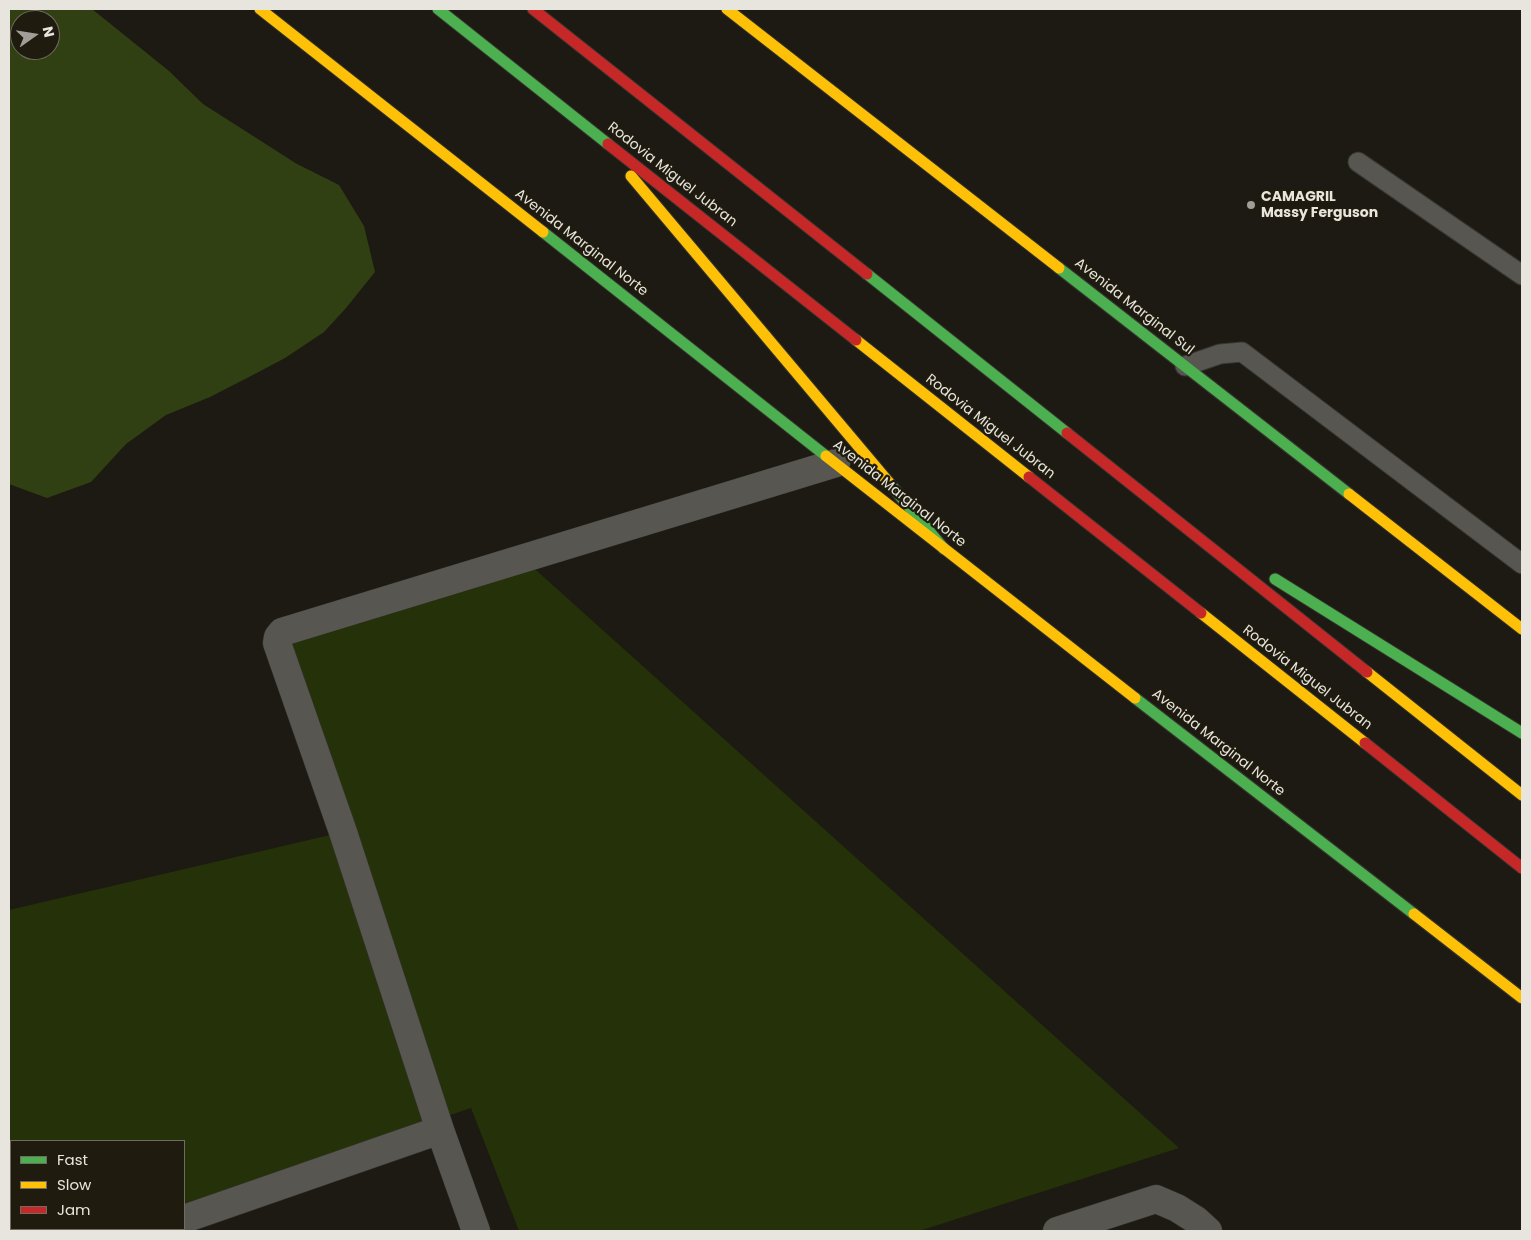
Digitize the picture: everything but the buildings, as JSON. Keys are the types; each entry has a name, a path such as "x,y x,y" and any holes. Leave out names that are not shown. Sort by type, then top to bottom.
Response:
{"main road":[{"name":"Avenida Marginal Norte","path":"260,9 944,549 1522,998"},
{"name":"Rodovia Miguel Jubran","path":"438,9 1522,868"},
{"path":"533,9 1522,795"},
{"name":"Avenida Marginal Sul","path":"727,9 1522,629"},
{"path":"593,131 944,549"},
{"path":"1166,512 1251,564"},
{"path":"1268,575 1522,733"}],"street":[{"path":"476,1231 440,1130 343,832 277,643 278,637 282,632 291,629 836,463"},
{"path":"185,1219 440,1130"},
{"path":"1057,1231 1156,1199 1177,1208 1196,1220 1208,1231"}],"lane":[{"path":"1358,162 1522,275"},
{"path":"1185,366 1220,354 1242,352 1522,564"}],"green space":[{"path":"9,9 92,9 169,71 203,104 297,164 339,185 364,226 375,272 324,332 285,358 251,376 210,397 166,415 126,444 91,482 47,498 9,484"},
{"path":"527,562 1179,1148 919,1231 519,1231 471,1108 185,1206 185,1140 10,1140 10,1230 114,1230 9,1231 9,910 343,832 282,640"}],"traffic: fast":[{"path":"438,9 608,144"},
{"path":"543,232 826,456"},
{"path":"1059,268 1349,494"},
{"path":"867,274 1067,433"},
{"path":"891,485 944,549"},
{"path":"1275,579 1522,733"},
{"path":"1135,698 1414,914"}],"traffic: slow":[{"path":"260,9 543,232"},
{"path":"727,9 1059,268"},
{"path":"631,176 891,485"},
{"path":"856,340 1029,477"},
{"path":"826,456 1135,698"},
{"path":"1349,494 1522,629"},
{"path":"1201,613 1365,743"},
{"path":"1367,672 1522,795"},
{"path":"1414,914 1522,998"}],"traffic: jam":[{"path":"533,9 867,274"},
{"path":"608,144 856,340"},
{"path":"1067,433 1367,672"},
{"path":"1029,477 1201,613"},
{"path":"1365,743 1522,868"}],"place":[{"name":"CAMAGRIL Massy Ferguson","path":"1251,205"}]}
